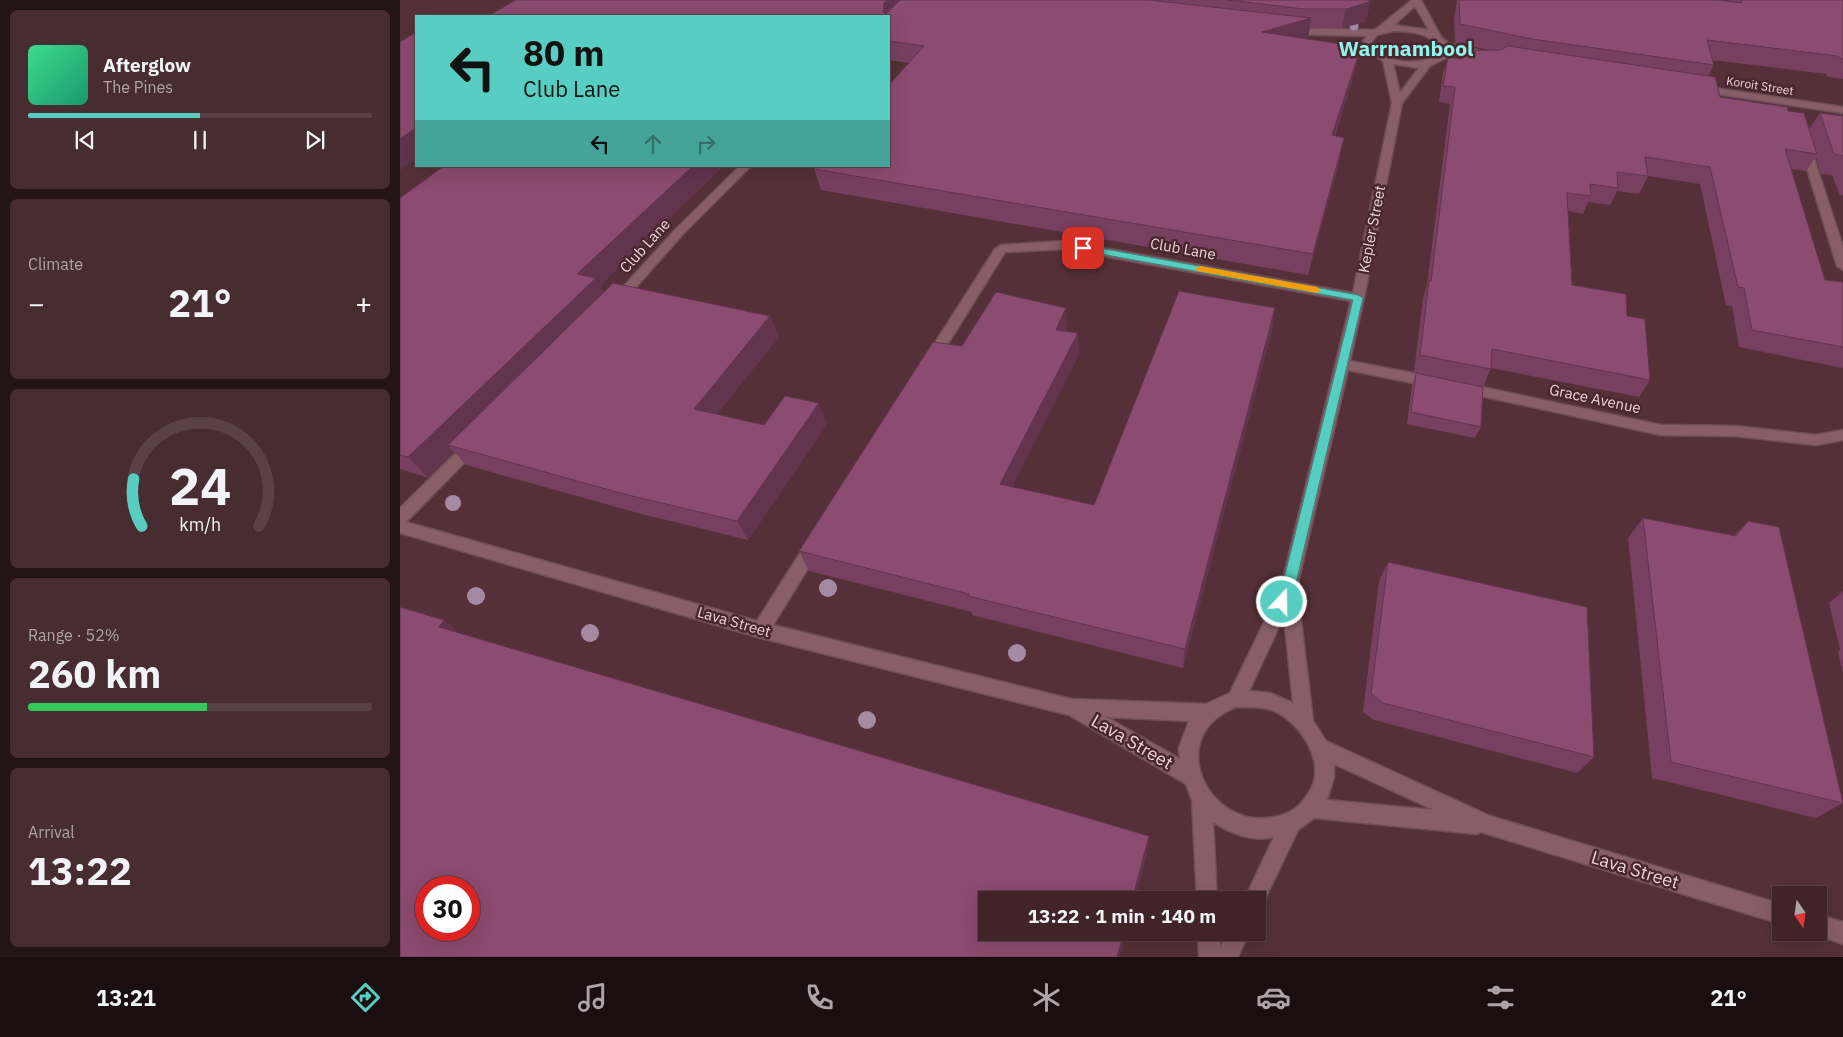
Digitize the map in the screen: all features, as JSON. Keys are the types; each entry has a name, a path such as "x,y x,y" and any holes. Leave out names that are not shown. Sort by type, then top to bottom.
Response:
{"street":[{"path":"1374,54 1367,42 1417,1 1437,37 1445,45 1497,59 1478,62"},
{"path":"1282,30 1301,32 1411,29 1437,37"},
{"path":"1301,32 1334,42"},
{"name":"Kepler Street","path":"1397,103 1430,63 1445,55 1445,45"},
{"path":"1358,49 1403,64 1452,62"},
{"name":"Kepler Street","path":"1236,699 1289,587 1358,298 1397,103 1387,60"},
{"name":"Koroit Street","path":"1693,88 1793,108 1843,110"},
{"path":"1800,131 1843,266"},
{"name":"Club Lane","path":"608,310 679,232 745,167"},
{"name":"Club Lane","path":"925,370 1001,249 1065,245 1358,298"},
{"name":"Grace Avenue","path":"1342,364 1661,430 1735,431 1816,440 1843,435"},
{"path":"400,518 486,433"},
{"name":"Lava Street","path":"400,527 761,630 1071,707 1209,713"},
{"path":"761,630 820,535"},
{"name":"Kepler Street","path":"1289,587 1304,724"},
{"path":"1202,800 1229,822 1246,828 1266,830 1291,822 1303,816 1316,800 1322,784 1324,768 1320,748 1304,724 1280,705 1263,700 1236,699 1209,713 1200,722 1189,745 1188,766 1202,800 1207,891"},
{"name":"Lava Street","path":"1071,707 1192,777"},
{"name":"Lava Street","path":"1320,748 1488,825 1772,911"},
{"name":"Lava Street","path":"1309,808 1488,825"},
{"path":"1258,891 1291,822"},
{"path":"1828,929 1843,933"},
{"path":"1209,941 1210,957"},
{"path":"1227,957 1235,941"}],"building":[{"path":"516,0 887,0 884,3 883,12 886,14 900,0 1149,0 1311,18 1262,32 1361,47 1332,135 1344,138 1313,254 814,169 816,167 890,167 890,84 924,46 890,41 890,15 490,15"},
{"path":"1228,0 1369,0 1369,2 1346,9 1304,9"},
{"path":"1459,0 1718,0 1742,3 1741,0 1843,0 1843,59 1838,56 1707,40 1714,65 1532,39 1460,24"},
{"path":"415,33 415,129 400,139 400,42"},
{"path":"1508,46 1715,77 1720,97 1787,107 1788,111 1804,113 1817,154 1785,149 1825,280 1843,282 1843,347 1752,330 1744,288 1738,287 1710,167 1645,157 1648,176 1617,172 1618,188 1590,184 1591,196 1567,193 1572,285 1626,294 1627,316 1645,319 1650,380 1492,349 1491,369 1420,355 1455,87 1443,86 1448,57 1462,59 1461,51 1501,50"},
{"path":"1820,113 1843,116 1843,156 1834,154"},
{"path":"443,167 692,167 577,274 596,278 408,457 400,455 400,198"},
{"path":"613,283 770,316 694,409 764,425 785,396 819,403 737,521 624,494 448,445"},
{"path":"1179,291 1275,308 1185,649 968,596 969,594 799,551 933,342 962,346 996,292 1066,308 1056,330 1078,333 1000,484 1094,505"},
{"path":"1416,373 1483,387 1481,427 1411,412"},
{"path":"1643,518 1736,536 1748,521 1779,527 1843,803 1671,762"},
{"path":"1388,562 1587,607 1594,757 1383,703 1371,694"},
{"path":"400,607 444,620 439,627 1149,836 1134,891 978,891 978,941 1121,941 1117,957 400,957"}],"slow traffic":[{"path":"1200,269 1317,290"}],"district":[{"name":"Warrnambool","path":"1406,49"}],"route":[{"path":"1083,248 1358,298 1289,587 1282,602"}]}
